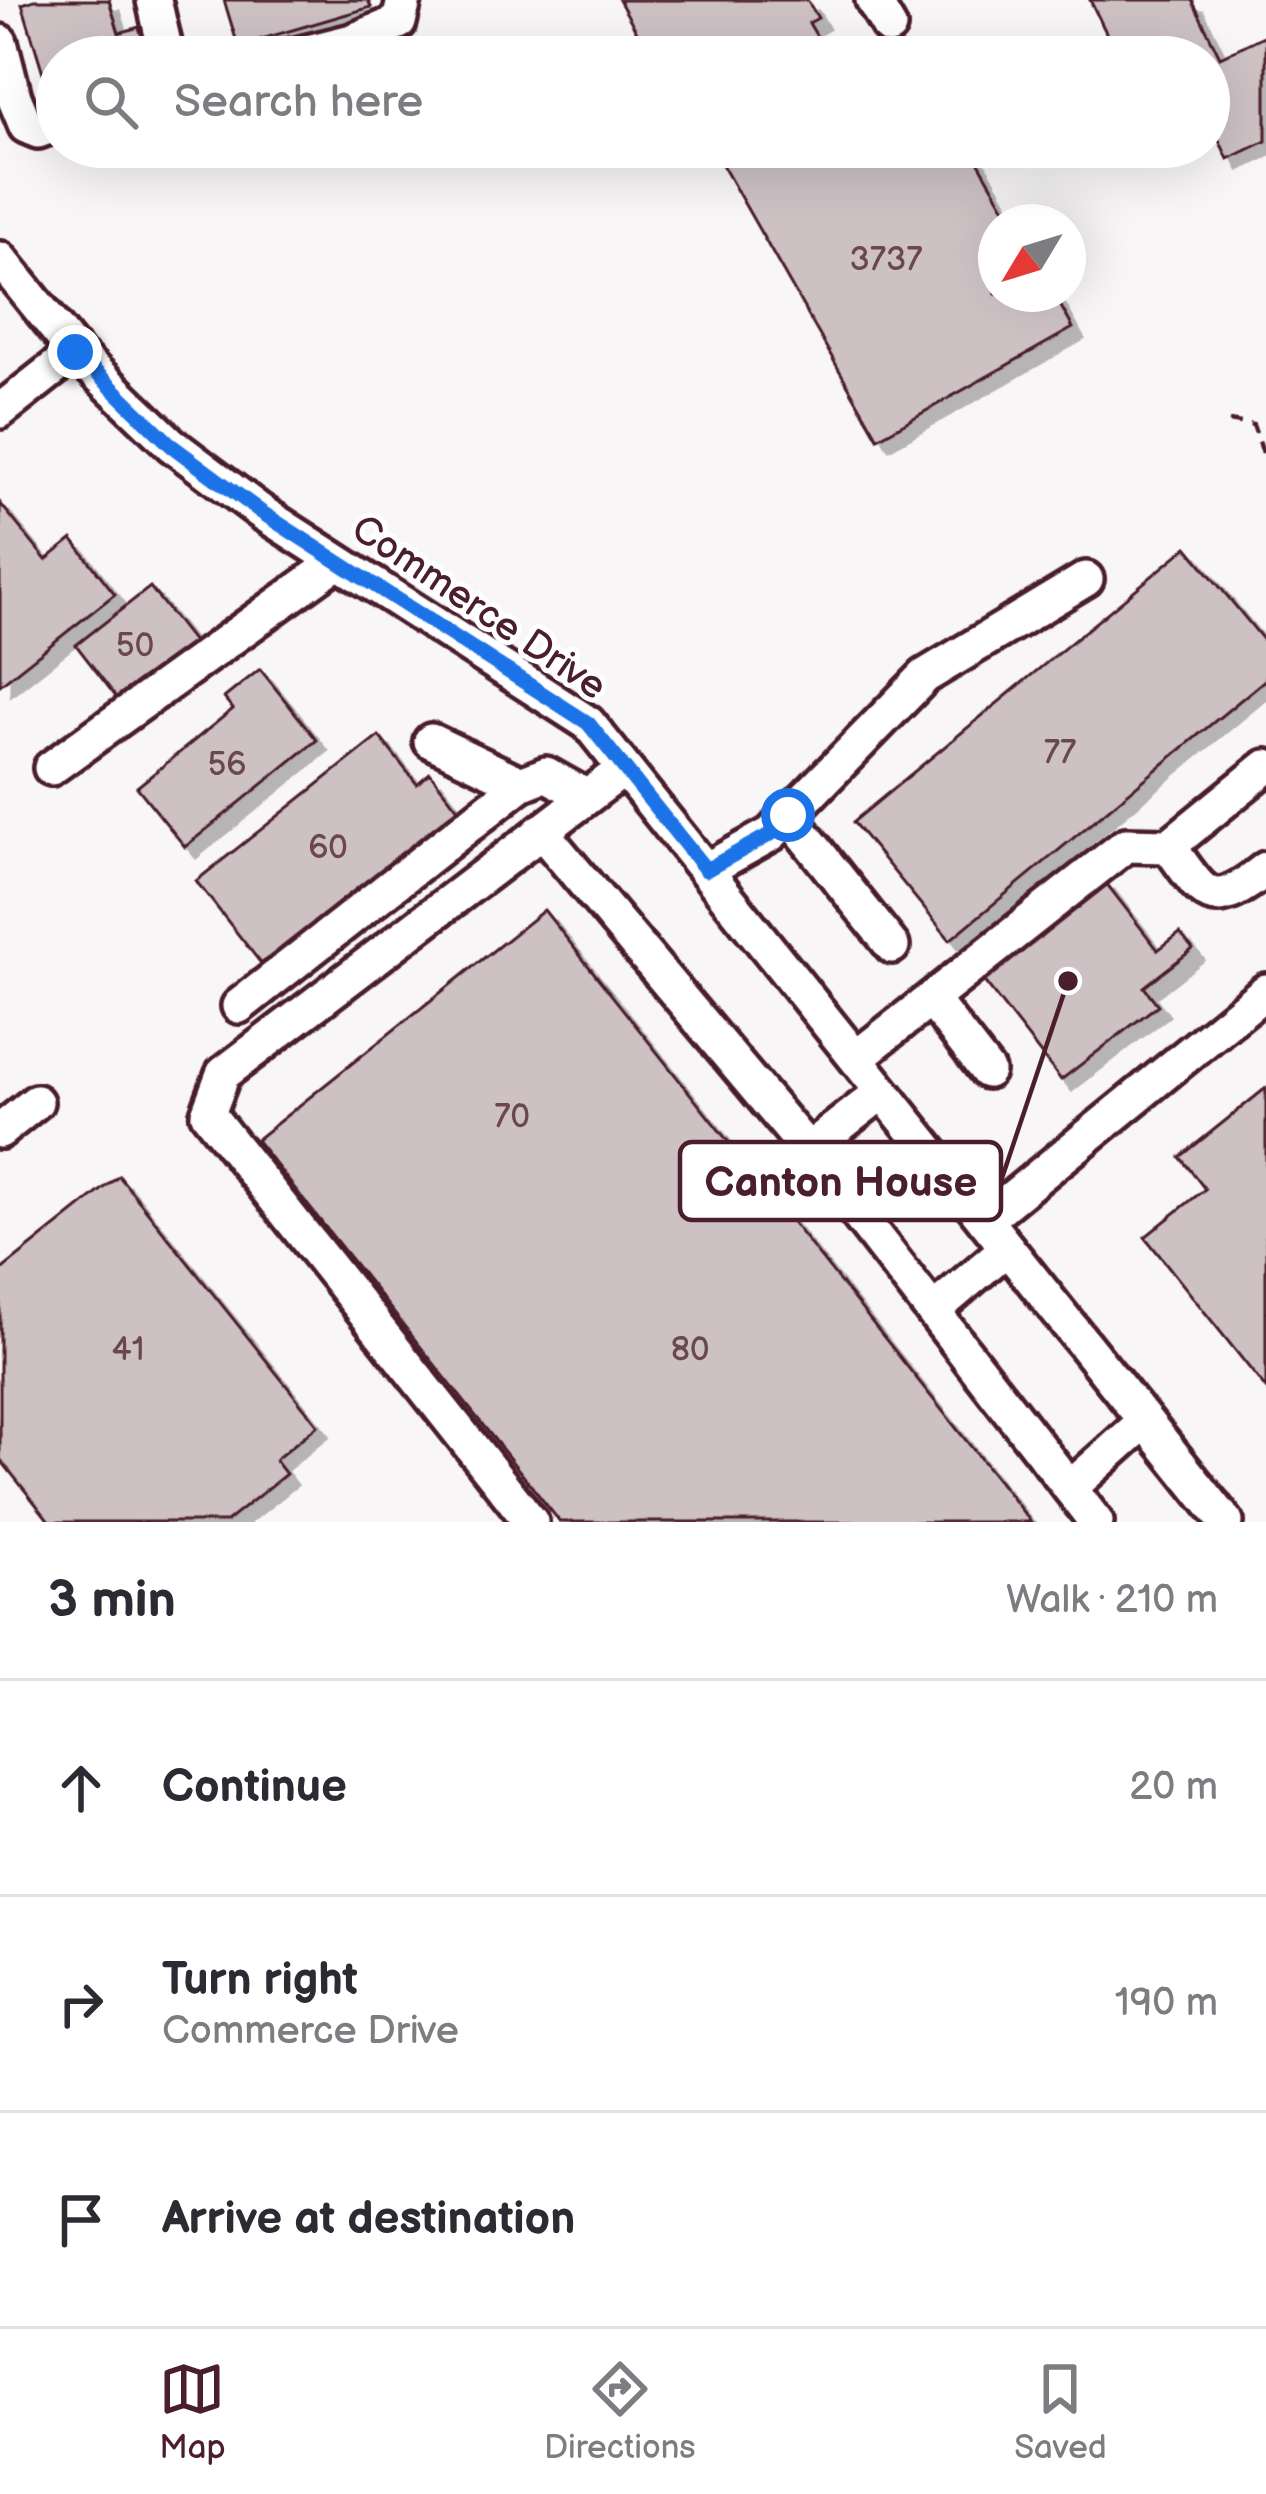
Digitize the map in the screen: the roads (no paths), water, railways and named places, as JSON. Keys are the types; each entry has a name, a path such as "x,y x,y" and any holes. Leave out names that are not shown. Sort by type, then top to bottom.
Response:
{"street":[{"path":"154,0 162,36"},
{"path":"364,36 399,22 404,0"},
{"path":"0,42 11,118"},
{"name":"Commerce Drive","path":"0,259 75,352 172,446 261,512 588,723 1226,1522"},
{"path":"0,411 75,352"},
{"path":"51,768 338,562"},
{"path":"706,870 771,834 925,676 1086,579"},
{"path":"431,741 521,784"},
{"path":"856,1058 1126,845 1169,846 1266,767"},
{"path":"531,1522 208,1114 223,1074 624,769"},
{"path":"239,1006 521,784 546,774 587,796"},
{"path":"788,815 892,946"},
{"path":"542,831 808,1150 1096,1522"},
{"path":"1169,846 1202,890 1217,897 1237,892 1266,869"},
{"path":"985,1220 1266,991"},
{"path":"931,999 987,1071"},
{"path":"808,1150 882,1092"},
{"path":"0,1131 36,1102"},
{"path":"932,1311 1007,1248"},
{"path":"1070,1488 1145,1421"}],"place":[{"name":"Canton House","path":"1068,981"}]}
